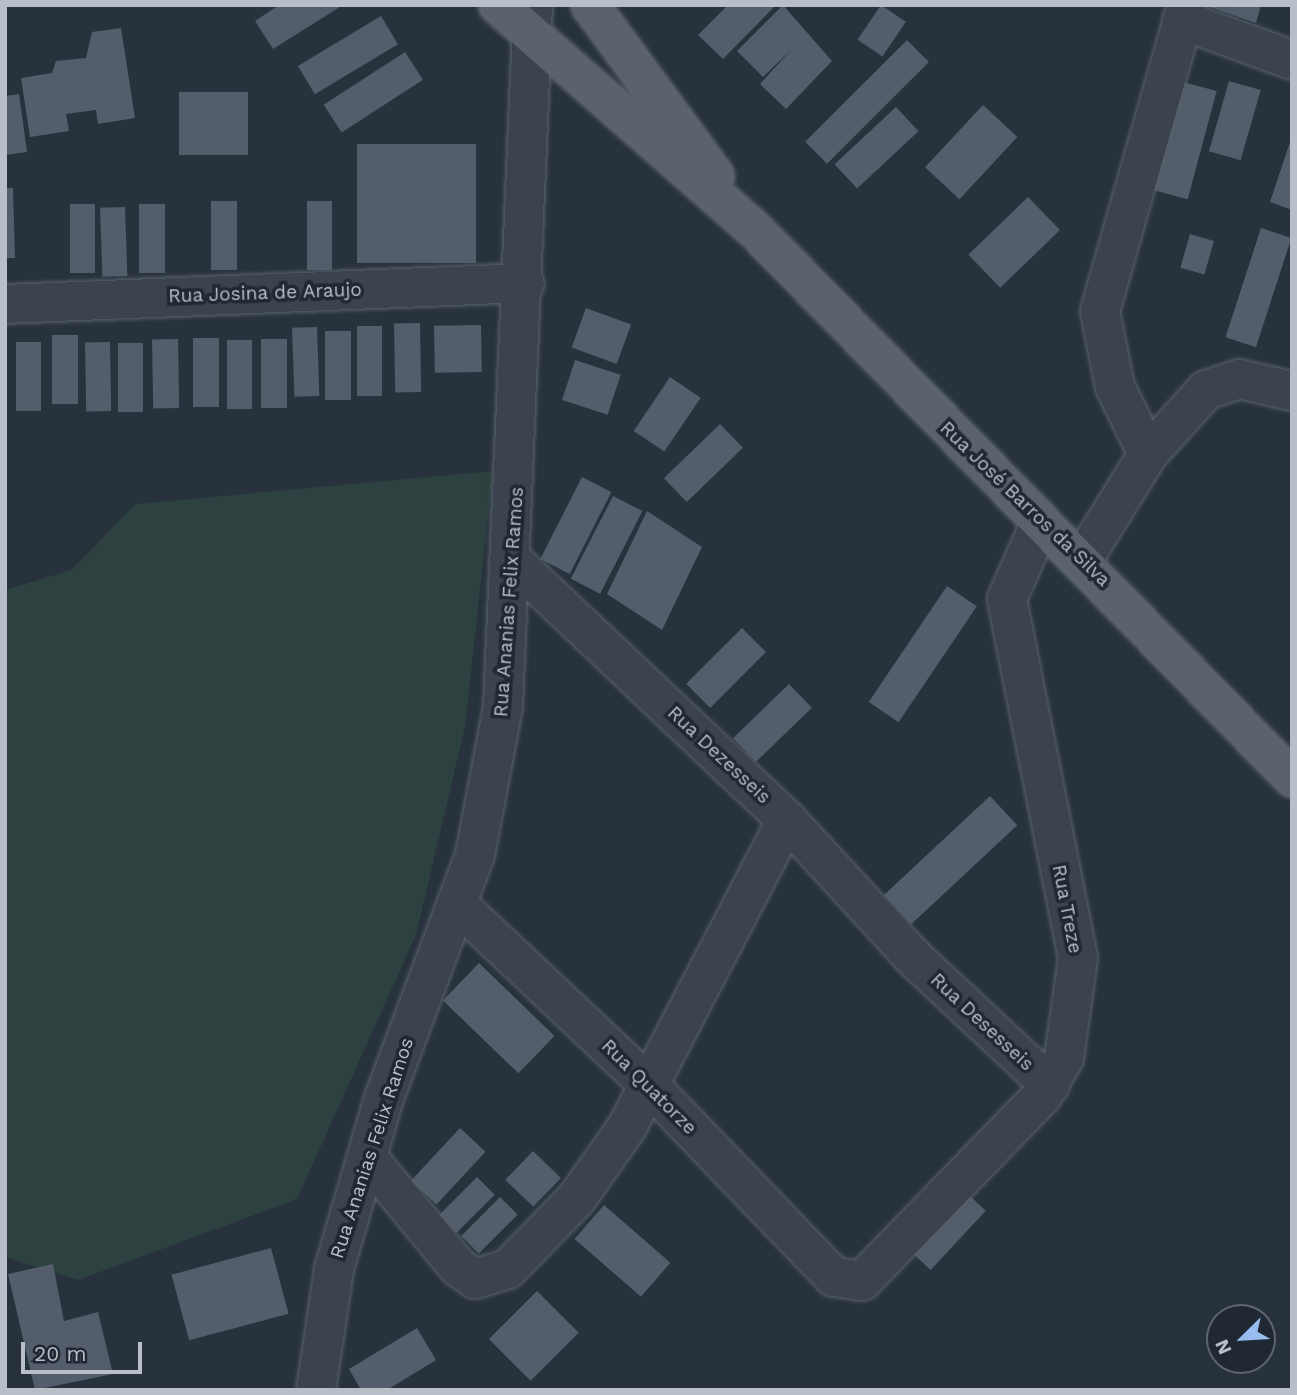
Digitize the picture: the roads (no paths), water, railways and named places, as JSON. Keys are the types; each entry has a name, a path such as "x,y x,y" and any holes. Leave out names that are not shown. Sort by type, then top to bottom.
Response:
{"main road":[{"name":"Rua José Barros da Silva","path":"498,5 532,22 756,231 1040,524 1083,559 1292,778"},
{"name":"Rua José Barros da Silva","path":"590,5 756,231"}],"street":[{"path":"1148,454 1115,387 1100,311 1184,13 1292,60"},
{"name":"Rua Ananias Felix Ramos","path":"316,1390 334,1269 367,1157 475,855 503,707 514,562 532,22"},
{"name":"Rua Josina de Araujo","path":"5,304 525,283"},
{"path":"1083,559 1148,454 1206,390 1227,381 1257,380 1292,391"},
{"name":"Rua Treze","path":"834,1278 853,1283 874,1271 1050,1085 1064,1058 1078,958 1007,598 1040,524"},
{"name":"Rua Dezesseis","path":"514,562 787,820 914,958"},
{"path":"367,1157 458,1268 475,1279 492,1277 508,1269 577,1198 628,1127 787,820"},
{"name":"Rua Quatorze","path":"457,904 648,1084 834,1278"},
{"name":"Rua Desesseis","path":"914,958 1050,1085"}]}
